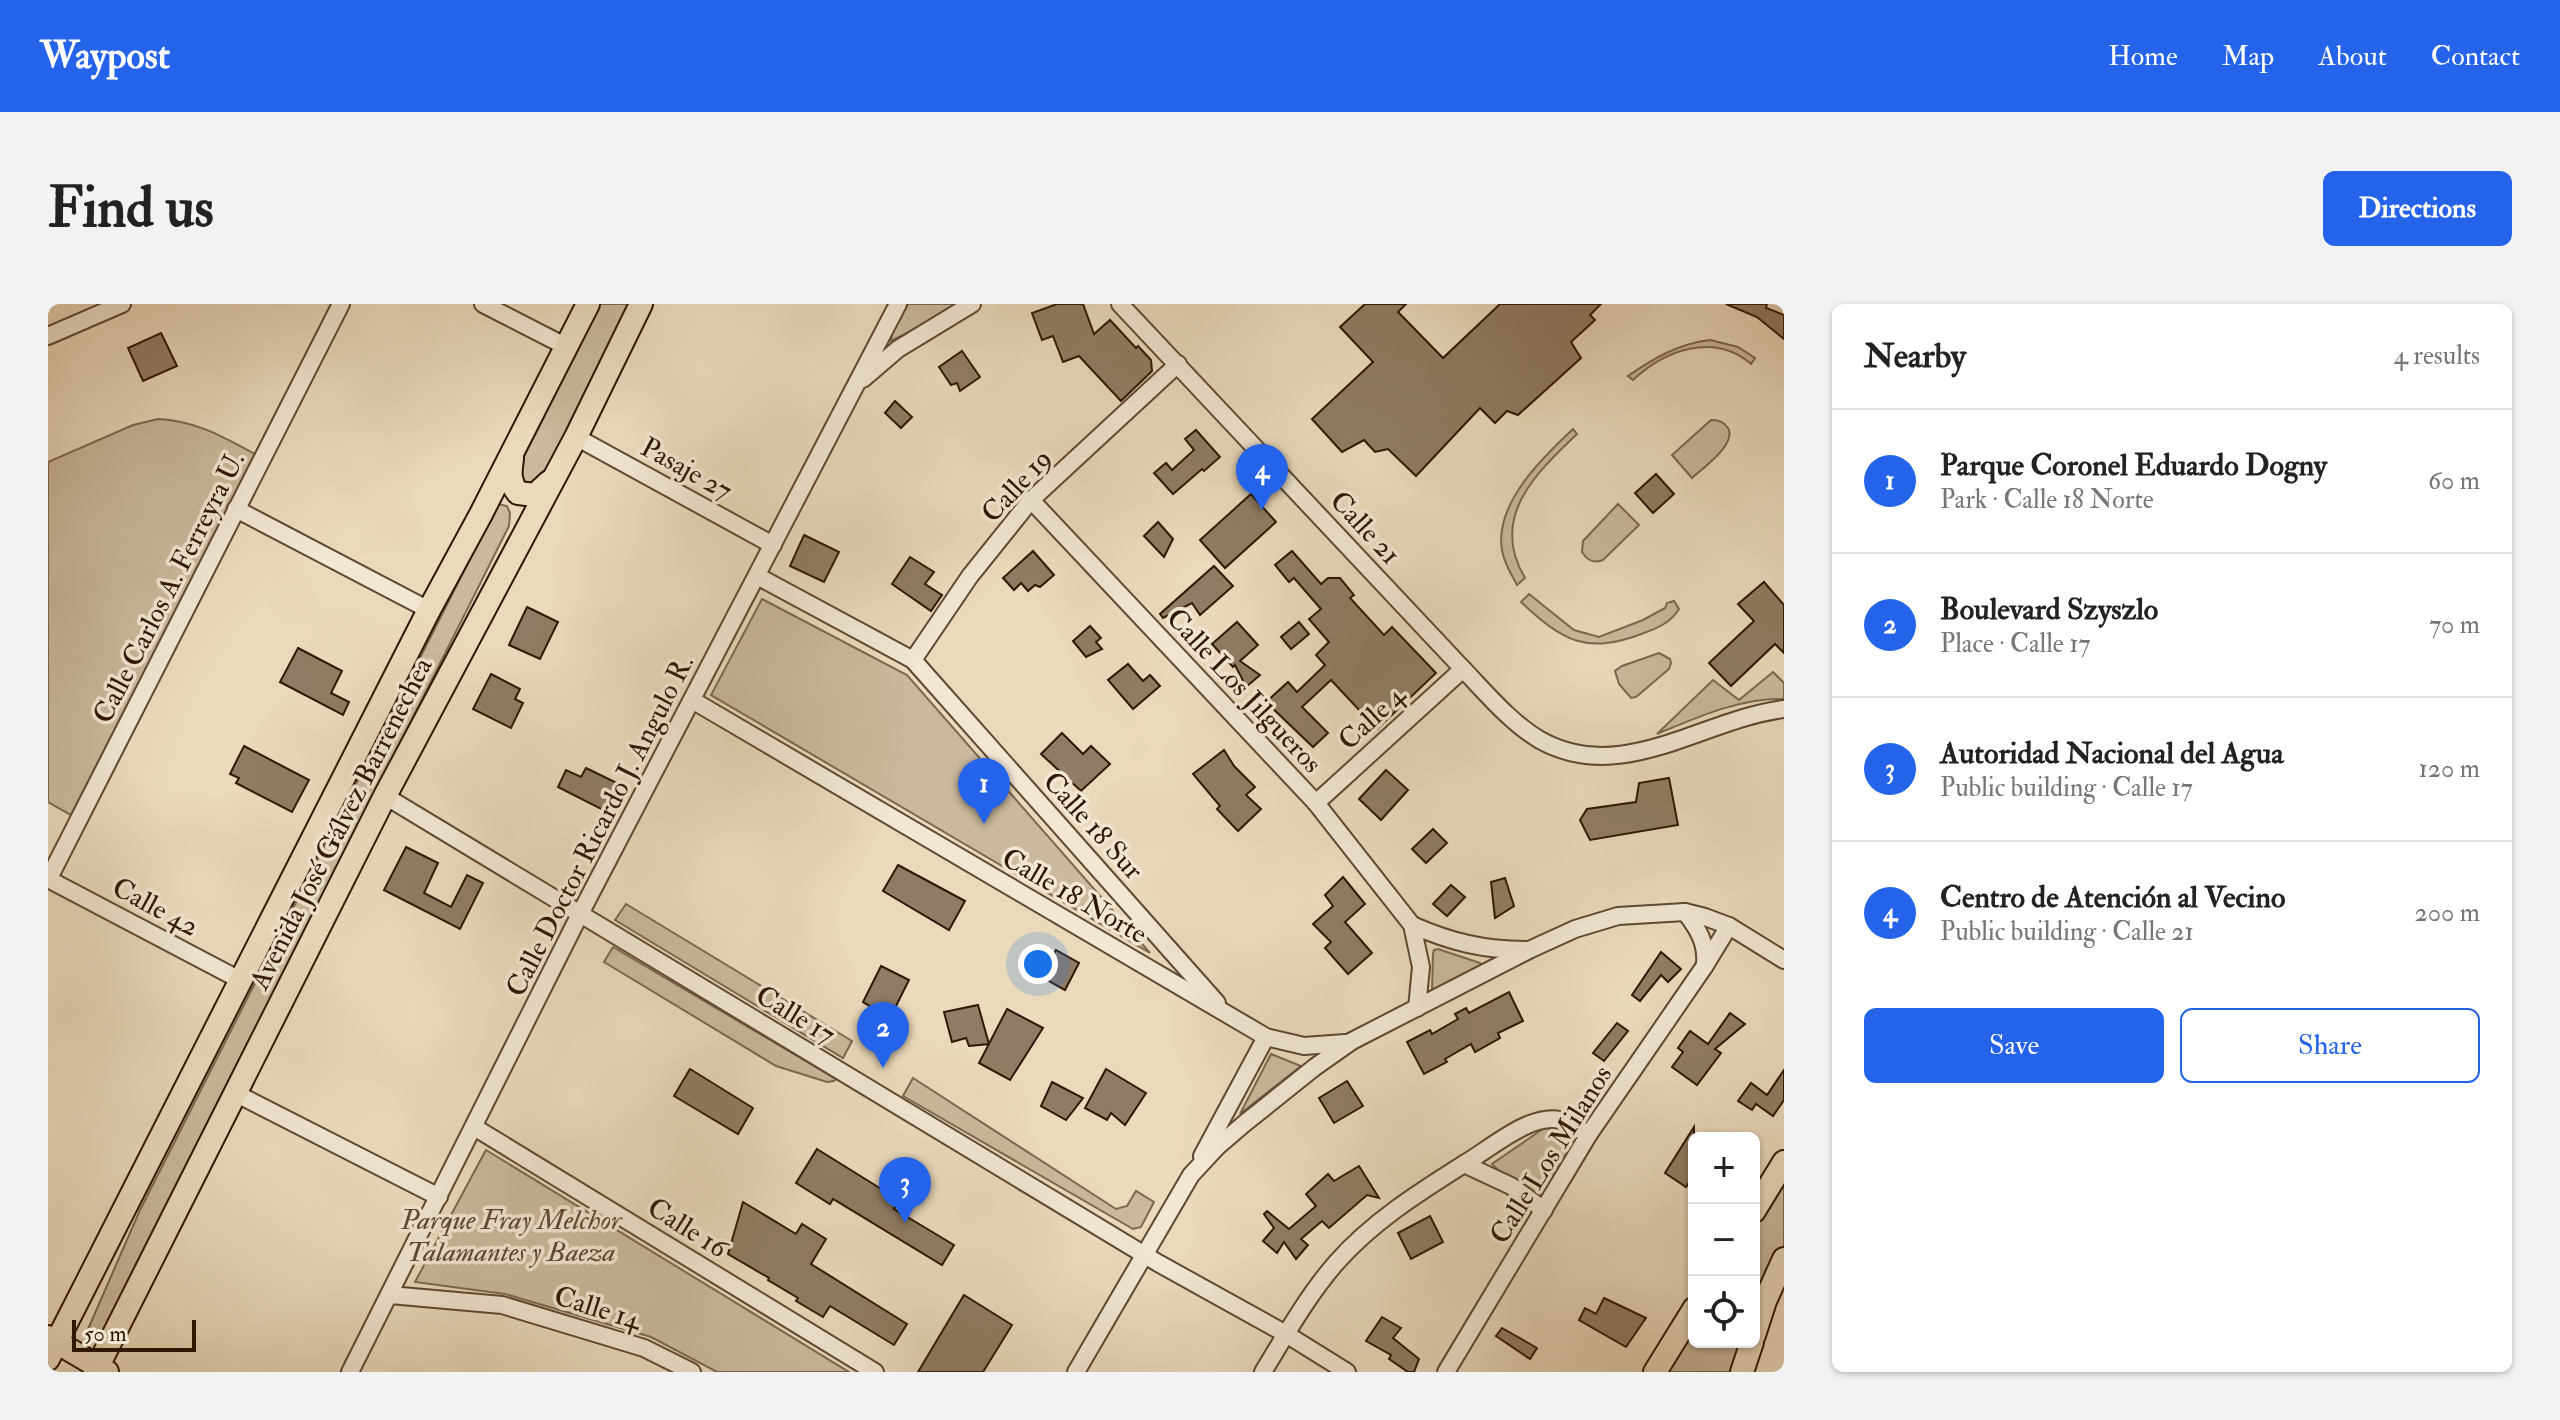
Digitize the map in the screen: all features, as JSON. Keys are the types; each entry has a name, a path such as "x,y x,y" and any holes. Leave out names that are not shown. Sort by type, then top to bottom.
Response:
{"main road":[{"name":"Avenida José Gálvez Barrenechea","path":"51,1346 588,304"},
{"name":"Avenida José Gálvez Barrenechea","path":"100,1370 385,796 576,437 641,304"},
{"path":"512,450 510,476 512,486 518,493 535,495 555,476"},
{"path":"481,514 497,502 510,504 519,515 520,542"},
{"path":"1758,1204 1784,1162"},
{"path":"1760,1316 1784,1259"},
{"path":"1655,1372 1688,1319"},
{"path":"51,1346 100,1370"},
{"path":"1742,1372 1750,1348"}],"street":[{"path":"48,336 91,310 122,304"},
{"path":"483,304 565,346"},
{"name":"Calle Doctor Ricardo J. Angulo R.","path":"350,1372 580,914 898,304"},
{"path":"856,386 898,349 972,304"},
{"name":"Calle 21","path":"1120,304 1463,669 1507,714 1538,739 1562,750 1593,757 1649,751 1743,717 1784,709"},
{"name":"Calle Carlos A. Ferreyra U.","path":"48,879 336,308"},
{"name":"Calle 19","path":"913,660 970,576 1031,500 1178,364"},
{"name":"Pasaje 27","path":"576,437 773,545"},
{"name":"Calle Los Jilgueros","path":"1031,500 1316,803 1412,925 1421,967 1417,1008"},
{"path":"236,509 429,610"},
{"name":"Calle 18 Sur","path":"757,576 913,660 1226,1013"},
{"name":"Calle 4","path":"1316,803 1463,669"},
{"name":"Calle 18 Norte","path":"692,700 1266,1037 1304,1046 1352,1041"},
{"name":"Calle 17","path":"385,796 1144,1254 1347,1372"},
{"name":"Calle 42","path":"48,879 240,980"},
{"path":"1685,912 1701,933 1706,954 1704,967"},
{"path":"1191,1175 1245,1123 1352,1041 1575,929 1618,916 1685,912 1729,926 1784,960"},
{"name":"Calle Los Jilgueros","path":"1412,925 1444,939 1491,950 1529,950"},
{"name":"Calle Los Milanos","path":"1446,1372 1589,1134 1729,926"},
{"path":"1076,1372 1191,1175 1266,1037"},
{"path":"235,1093 439,1197"},
{"path":"1263,1372 1335,1264 1406,1200 1517,1130 1543,1119 1562,1121 1589,1134"},
{"name":"Calle 16","path":"474,1127 875,1372"},
{"path":"1464,1164 1511,1186 1544,1210"},
{"name":"Calle 14","path":"390,1295 502,1305 644,1348 692,1372"}],"green space":[{"path":"600,304 631,304 550,473 529,487 521,483 518,468"},
{"path":"908,304 964,304 891,341 892,333"},
{"path":"1710,340 1738,347 1755,358 1751,364 1737,354 1721,349 1690,349 1660,360 1633,380 1628,376 1667,353"},
{"path":"158,419 197,427 257,455 71,815 48,802 48,462 133,425"},
{"path":"1711,420 1720,421 1728,428 1728,441 1718,455 1692,478 1672,455"},
{"path":"1573,429 1577,434 1533,481 1515,517 1512,536 1515,556 1525,578 1517,585 1502,550 1506,516 1513,499 1535,467"},
{"path":"498,504 507,506 509,526 99,1343 85,1336 140,1210"},
{"path":"1618,504 1639,525 1603,560 1591,560 1582,552 1583,541"},
{"path":"1529,594 1574,630 1599,637 1643,620 1665,608 1667,603 1674,601 1679,609 1668,621 1649,631 1624,640 1591,643 1564,635 1536,616 1521,602"},
{"path":"762,599 907,675 1150,953 711,695"},
{"path":"1659,653 1670,659 1669,669 1631,698 1619,684 1615,671"},
{"path":"1773,672 1784,683 1784,699 1735,705 1657,734 1713,680 1739,700"},
{"path":"626,904 852,1041 843,1058 615,920"},
{"path":"613,947 836,1079 827,1082 776,1066 604,962"},
{"path":"1438,949 1480,963 1480,968 1436,992 1432,991 1433,954"},
{"path":"1271,1054 1301,1066 1240,1114"},
{"path":"913,1078 1116,1209 1127,1206 1136,1191 1154,1202 1141,1227 1133,1229 903,1096"},
{"path":"1544,1128 1563,1131 1579,1140 1541,1195 1515,1187 1492,1164"},
{"name":"Parque Fray Melchor Talamantes y Baeza","path":"486,1150 849,1372 717,1372 651,1337 505,1294 415,1282"},
{"path":"1784,1177 1784,1245 1760,1304 1760,1276 1760,1215"},
{"path":"1688,1339 1688,1348 1744,1348 1736,1372 1666,1372"}],"building":[{"path":"1057,304 1083,304 1094,334 1110,320 1151,360 1152,371 1121,401 1079,356 1063,362 1053,336 1042,340 1032,313"},
{"path":"1365,304 1406,304 1398,312 1443,358 1500,304 1601,304 1590,315 1595,320 1571,342 1581,358 1518,415 1507,411 1495,423 1480,408 1416,476 1388,449 1375,452 1364,440 1342,452 1312,419 1373,362 1340,327"},
{"path":"1726,304 1767,304 1766,308 1784,315 1784,339 1757,317"},
{"path":"161,333 177,366 143,381 128,348"},
{"path":"962,351 980,377 960,391 957,383 951,385 939,367"},
{"path":"895,401 912,417 901,428 885,413"},
{"path":"1196,430 1220,457 1173,494 1154,473 1166,463 1172,470 1194,450 1185,439"},
{"path":"1656,474 1674,494 1653,513 1635,493"},
{"path":"1251,494 1276,522 1225,568 1200,540"},
{"path":"1158,522 1173,539 1164,557 1144,536"},
{"path":"804,535 839,552 824,582 790,566"},
{"path":"1033,551 1054,575 1040,587 1035,585 1028,591 1021,583 1014,590 1003,578"},
{"path":"1292,551 1321,584 1328,578 1340,578 1354,595 1350,598 1384,635 1392,627 1436,673 1377,729 1331,680 1302,707 1328,733 1313,747 1266,702 1288,682 1297,692 1325,665 1316,655 1329,642 1309,619 1321,609 1294,578 1289,582 1275,565"},
{"path":"910,557 934,572 925,584 942,595 931,611 892,584"},
{"path":"1214,566 1233,586 1200,615 1192,603 1163,618 1160,614"},
{"path":"1764,582 1784,605 1784,653 1775,644 1731,686 1709,663 1754,621 1738,604"},
{"path":"527,607 558,622 540,659 509,645"},
{"path":"1237,622 1258,645 1240,661 1260,675 1246,687 1235,665 1233,667 1212,644"},
{"path":"1299,622 1309,634 1291,649 1281,637"},
{"path":"1090,626 1101,638 1096,642 1102,649 1086,657 1073,641"},
{"path":"298,648 342,671 331,693 349,702 343,715 280,682"},
{"path":"1128,664 1143,681 1150,675 1160,686 1133,709 1108,680"},
{"path":"491,674 520,689 515,699 523,703 511,728 473,709"},
{"path":"1062,733 1083,754 1091,746 1110,764 1081,791 1041,754"},
{"path":"244,746 309,780 292,812 236,783 239,778 230,774"},
{"path":"1224,750 1234,766 1255,787 1246,795 1261,809 1238,831 1217,809 1220,806 1193,774"},
{"path":"586,768 625,787 611,814 558,787 566,770 581,777"},
{"path":"1386,770 1408,790 1381,820 1359,799"},
{"path":"1669,778 1678,825 1590,840 1580,820 1587,809 1636,802 1639,783"},
{"path":"1433,829 1447,843 1426,863 1412,849"},
{"path":"406,847 438,863 424,893 451,907 467,875 483,883 460,929 384,890"},
{"path":"898,865 965,901 949,930 883,891"},
{"path":"1343,877 1365,904 1345,922 1372,953 1348,974 1325,948 1331,942 1313,924 1333,906 1325,895"},
{"path":"1505,878 1514,906 1495,918 1491,882"},
{"path":"1451,885 1465,897 1447,916 1433,904"},
{"path":"1056,950 1079,963 1065,990 1042,977"},
{"path":"1661,952 1681,969 1668,982 1661,975 1640,1001 1632,995"},
{"path":"881,966 909,980 890,1018 863,1002"},
{"path":"1509,992 1523,1021 1498,1033 1500,1038 1475,1052 1471,1044 1424,1074 1407,1042 1430,1030 1432,1034 1458,1019 1455,1014 1466,1008 1469,1013"},
{"path":"978,1005 989,1044 969,1046 966,1038 952,1042 944,1012"},
{"path":"1007,1009 1043,1028 1010,1080 979,1063"},
{"path":"1730,1013 1745,1024 1715,1049 1721,1053 1697,1085 1672,1067 1683,1052 1678,1048 1690,1031 1708,1044"},
{"path":"1617,1023 1628,1031 1604,1061 1593,1053"},
{"path":"690,1069 753,1108 738,1134 674,1096"},
{"path":"1106,1069 1146,1093 1125,1125 1111,1113 1107,1120 1085,1108"},
{"path":"1784,1070 1784,1100 1773,1116 1756,1104 1752,1110 1738,1101 1751,1083 1767,1095"},
{"path":"1347,1081 1363,1106 1334,1123 1319,1098"},
{"path":"1052,1082 1083,1098 1066,1120 1041,1106"},
{"path":"1688,1137 1686,1187 1665,1173"},
{"path":"817,1149 899,1200 894,1209 954,1245 942,1265 833,1199 830,1204 796,1183"},
{"path":"1359,1166 1379,1198 1367,1195 1329,1228 1322,1221 1301,1239 1308,1245 1296,1259 1284,1242 1277,1253 1263,1241 1274,1228 1264,1214 1267,1211 1289,1229 1316,1206 1306,1194 1328,1174 1334,1181"},
{"path":"743,1202 796,1234 802,1224 826,1239 811,1264 907,1324 894,1345 830,1306 823,1317 796,1301 798,1298 769,1278 728,1254"},
{"path":"1430,1216 1443,1242 1411,1259 1398,1233"},
{"path":"964,1295 1012,1325 983,1372 918,1372"},
{"path":"1604,1298 1646,1318 1626,1347 1579,1320 1585,1308 1596,1314"},
{"path":"1382,1317 1401,1328 1393,1338 1419,1359 1414,1372 1408,1372 1389,1359 1391,1355 1366,1341"},
{"path":"1502,1328 1537,1348 1530,1359 1496,1336"}],"place":[{"name":"Centro de Atención al Vecino","path":"1262,510"},
{"name":"Parque Coronel Eduardo Dogny","path":"984,824"},
{"name":"Boulevard Szyszlo","path":"883,1068"},
{"name":"Autoridad Nacional del Agua","path":"905,1223"}]}
